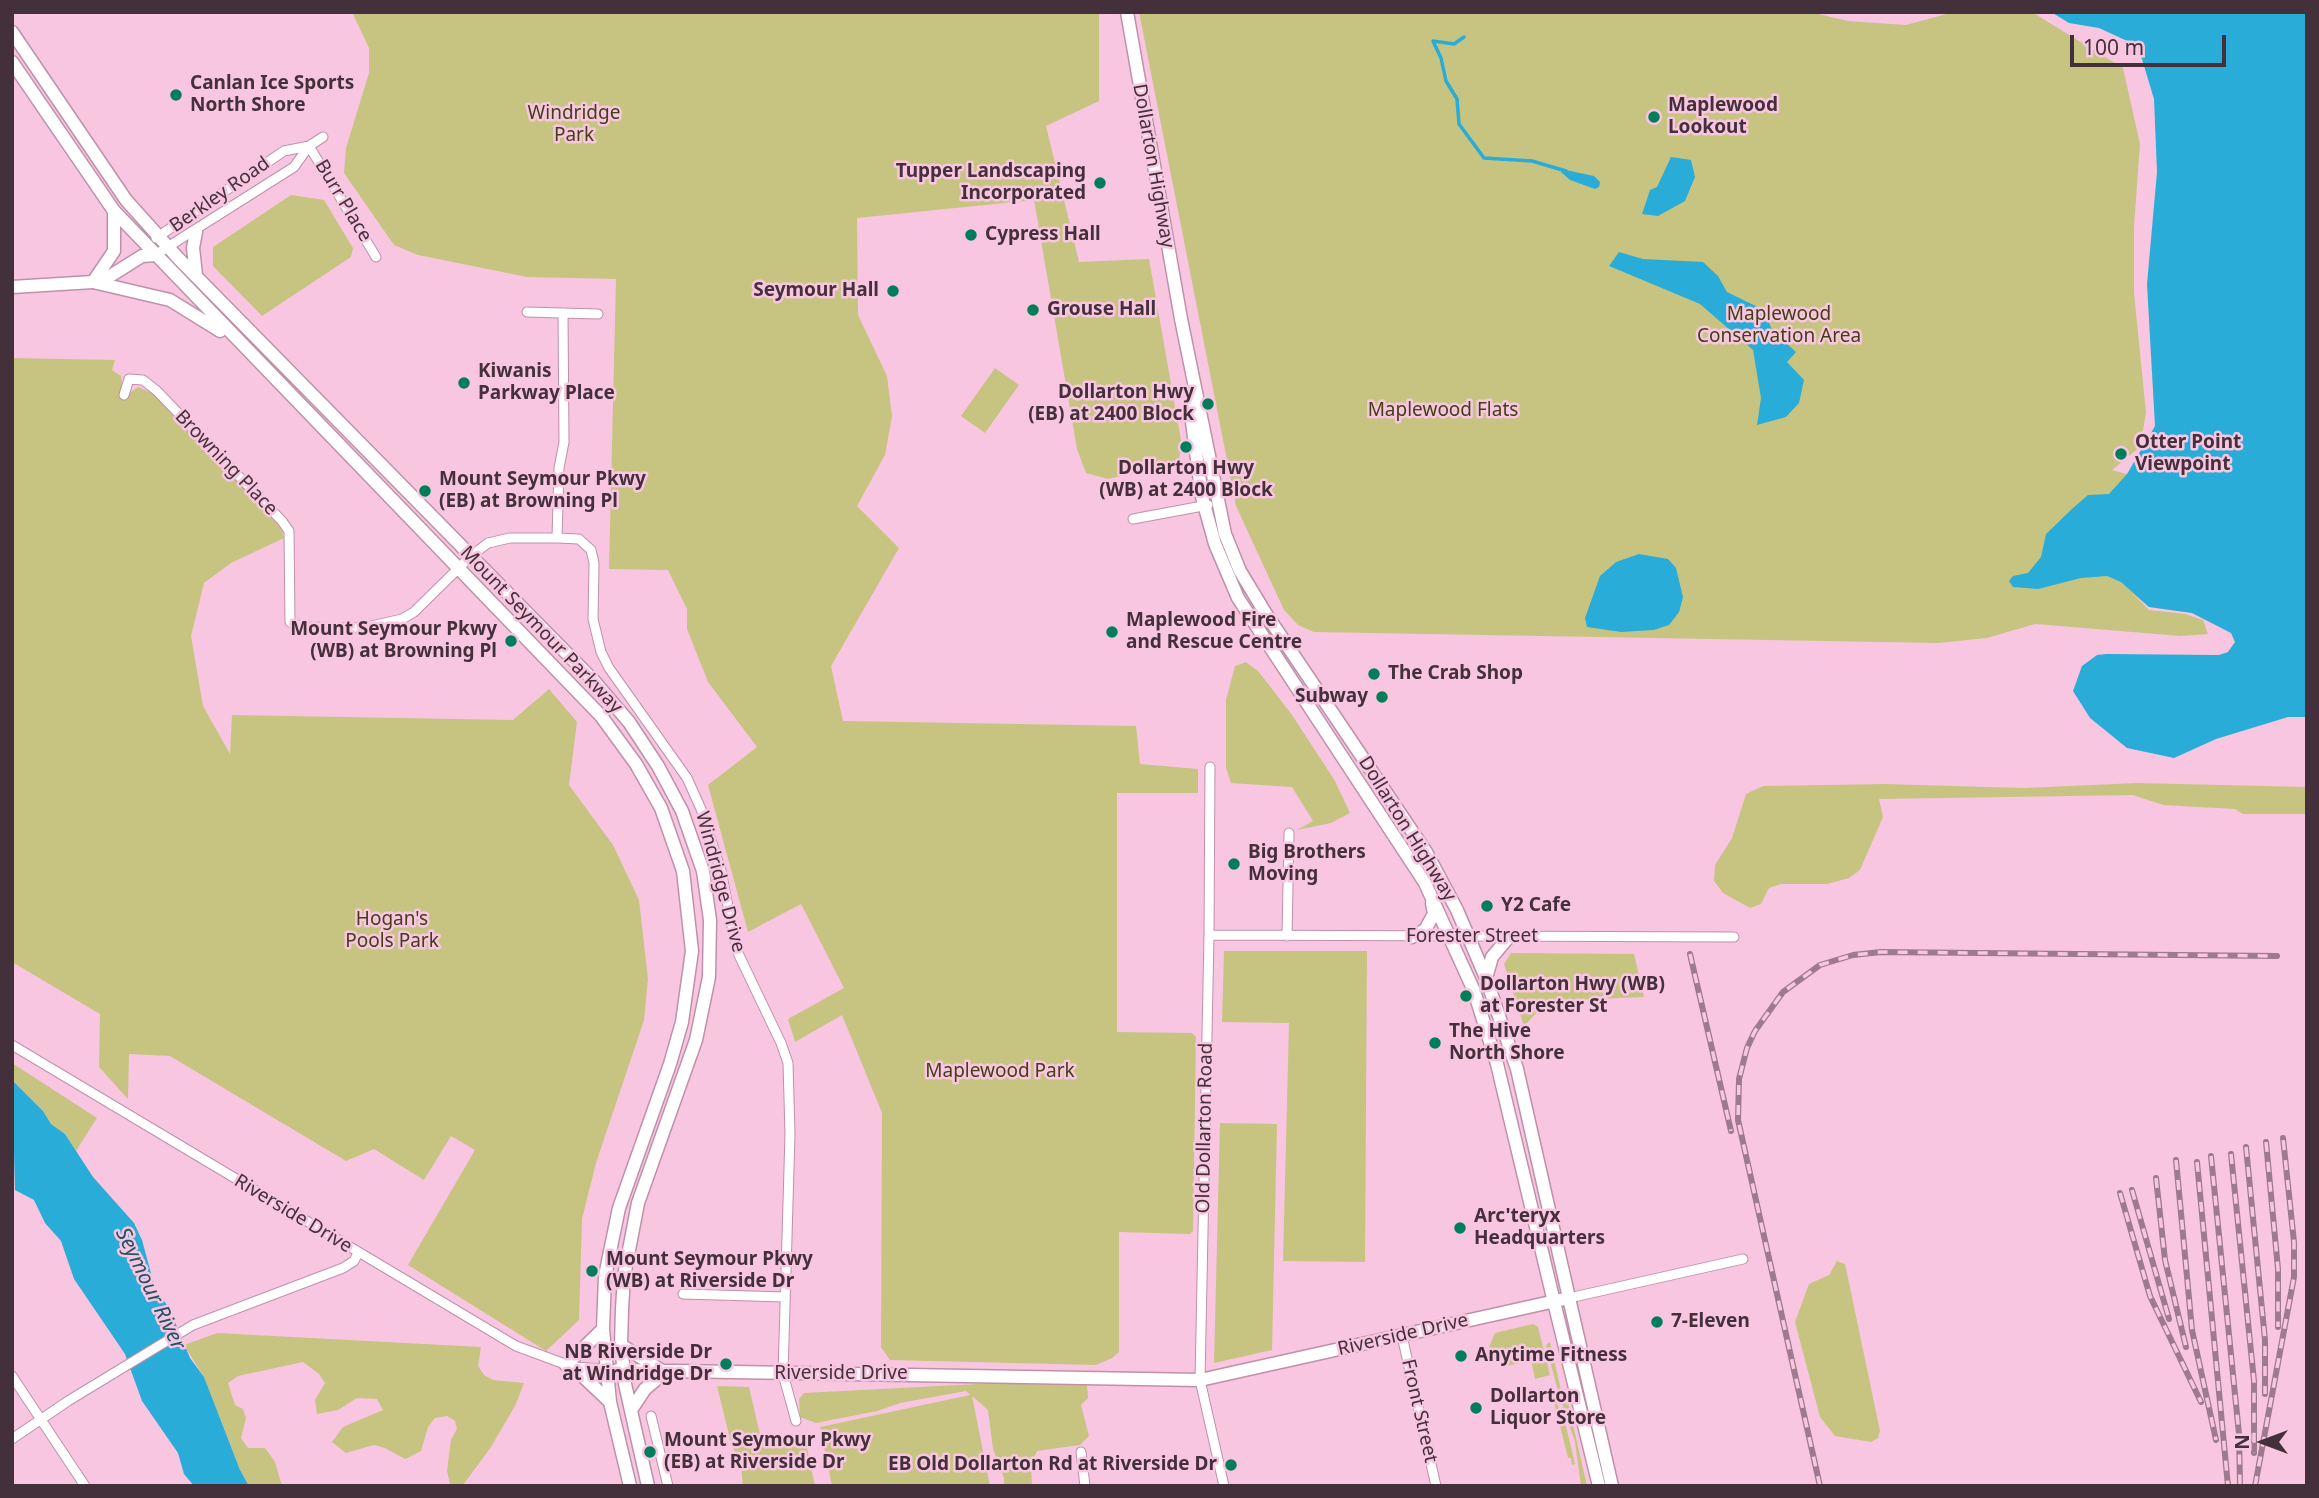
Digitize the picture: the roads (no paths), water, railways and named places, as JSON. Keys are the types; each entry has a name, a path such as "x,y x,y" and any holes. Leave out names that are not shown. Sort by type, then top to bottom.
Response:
{"main road":[{"name":"Dollarton Highway","path":"1127,12 1181,319 1197,465 1240,571 1426,852 1469,937 1486,978 1517,1069 1612,1486"},
{"name":"Mount Seymour Parkway","path":"12,32 106,173 163,242 593,680 629,723 658,765 682,811 703,871 710,920 709,977 696,1040 638,1203 624,1276 621,1345 623,1370 648,1486"},
{"name":"Mount Seymour Parkway","path":"12,62 114,211 147,252 460,567 608,726 636,764 661,808 683,871 691,914 690,984 670,1064 619,1208 605,1276 603,1329 606,1369 610,1402 630,1486"},
{"path":"114,211 114,251 93,282 170,300 241,345"},
{"path":"196,232 193,248 196,275"},
{"name":"Berkley Road","path":"12,287 93,282 107,278 147,252"},
{"name":"Dollarton Highway","path":"1211,505 1214,544 1238,598 1429,892 1474,991 1497,1064 1599,1486"},
{"path":"1412,937 1425,930 1434,914 1429,892"},
{"path":"1486,978 1492,957 1508,938"},
{"name":"Riverside Drive","path":"606,1369 664,1373 1199,1380 1569,1297"},
{"path":"603,1329 570,1366 610,1402"},
{"path":"621,1345 664,1373 645,1390 631,1410"}],"street":[{"name":"Berkley Road","path":"147,252 284,151 309,146 323,137"},
{"name":"Berkley Road","path":"147,252 163,242 196,232 294,167 309,146"},
{"name":"Burr Place","path":"309,146 376,257"},
{"path":"527,312 598,314"},
{"path":"557,538 559,468 564,443 563,313"},
{"name":"Browning Place","path":"124,395 129,379 143,380 157,391 289,531 290,622 302,627 382,626 414,612 471,556 494,540 557,538"},
{"path":"1133,519 1211,505"},
{"name":"Windridge Drive","path":"557,538 579,539 591,550 594,563 593,619 601,652 609,668 687,778 715,850 737,951 788,1063 790,1134 783,1374 796,1421"},
{"name":"Old Dollarton Road","path":"1210,767 1199,1380 1224,1486"},
{"path":"1287,936 1289,833"},
{"name":"Forester Street","path":"1209,935 1734,937"},
{"name":"Riverside Drive","path":"12,1045 516,1346 570,1366 606,1369"},
{"path":"12,1439 187,1328 222,1311 343,1268 354,1262 358,1253"},
{"name":"Riverside Drive","path":"1569,1297 1743,1259"},
{"path":"683,1294 785,1297"},
{"name":"Front Street","path":"1402,1336 1436,1486"},
{"path":"12,1376 85,1486"},
{"path":"651,1416 668,1486"},
{"path":"1081,1452 1085,1486"}],"water":[{"path":"2051,12 2307,12 2307,717 2288,717 2216,739 2174,758 2127,748 2090,718 2073,691 2082,666 2097,655 2107,654 2219,655 2228,652 2235,642 2231,633 2192,613 2149,607 2121,582 2107,576 2081,578 2038,589 2013,587 2009,581 2013,576 2028,573 2041,557 2046,534 2073,508 2088,495 2109,494 2127,474 2155,426 2147,284 2157,172 2154,99 2138,46 2099,28 2069,23"},
{"path":"1671,157 1691,160 1695,177 1685,201 1658,216 1642,214 1650,190 1657,187"},
{"path":"1566,170 1594,176 1600,182 1599,187 1595,189 1570,180 1561,172"},
{"path":"1619,252 1643,259 1703,262 1718,276 1727,292 1764,310 1772,330 1796,352 1787,362 1804,380 1799,403 1786,417 1757,425 1761,398 1753,350 1700,304 1609,266"},
{"path":"1639,554 1668,559 1676,568 1683,597 1679,612 1669,625 1654,630 1621,632 1587,627 1585,618 1600,576 1616,562"},
{"name":"Seymour River","path":"12,1080 43,1111 51,1124 65,1134 93,1177 134,1223 142,1240 155,1288 169,1308 190,1358 204,1377 240,1470 249,1486 194,1486 184,1474 178,1453 142,1401 125,1354 74,1279 61,1241 45,1223 34,1200 15,1190"}],"waterway":[{"path":"1464,37 1454,44 1433,41 1441,58 1446,81 1457,99 1459,124 1484,158 1532,161 1566,171"}],"railway":[{"path":"1820,1486 1738,1120 1739,1079 1747,1048 1755,1031 1783,992 1820,965 1853,955 1881,952 2277,956"},
{"path":"1690,954 1731,1131"},
{"path":"2255,1486 2294,1277 2294,1242 2283,1138"},
{"path":"2266,1142 2278,1269 2278,1327"},
{"path":"2246,1147 2265,1340 2265,1394"},
{"path":"2231,1154 2254,1381 2254,1453"},
{"path":"2211,1156 2239,1434 2240,1486"},
{"path":"2176,1160 2192,1330 2216,1440"},
{"path":"2197,1162 2228,1486"},
{"path":"2156,1178 2165,1260 2186,1347"},
{"path":"2132,1190 2169,1319"},
{"path":"2120,1193 2150,1296 2201,1402"}],"place":[{"name":"Canlan Ice Sports North Shore","path":"176,95"},
{"name":"Maplewood Lookout","path":"1654,117"},
{"name":"Tupper Landscaping Incorporated","path":"1100,183"},
{"name":"Cypress Hall","path":"971,235"},
{"name":"Seymour Hall","path":"893,291"},
{"name":"Grouse Hall","path":"1033,310"},
{"name":"Kiwanis Parkway Place","path":"464,383"},
{"name":"Dollarton Hwy (EB) at 2400 Block","path":"1208,404"},
{"name":"Dollarton Hwy (WB) at 2400 Block","path":"1186,447"},
{"name":"Otter Point Viewpoint","path":"2121,454"},
{"name":"Mount Seymour Pkwy (EB) at Browning Pl","path":"425,491"},
{"name":"Maplewood Fire and Rescue Centre","path":"1112,632"},
{"name":"Mount Seymour Pkwy (WB) at Browning Pl","path":"511,641"},
{"name":"The Crab Shop","path":"1374,674"},
{"name":"Subway","path":"1382,697"},
{"name":"Big Brothers Moving","path":"1234,864"},
{"name":"Y2 Cafe","path":"1487,906"},
{"name":"Dollarton Hwy (WB) at Forester St","path":"1466,996"},
{"name":"The Hive North Shore","path":"1435,1043"},
{"name":"Arc'teryx Headquarters","path":"1460,1228"},
{"name":"Mount Seymour Pkwy (WB) at Riverside Dr","path":"592,1271"},
{"name":"7-Eleven","path":"1657,1322"},
{"name":"Anytime Fitness","path":"1461,1356"},
{"name":"NB Riverside Dr at Windridge Dr","path":"726,1364"},
{"name":"Dollarton Liquor Store","path":"1476,1408"},
{"name":"Mount Seymour Pkwy (EB) at Riverside Dr","path":"650,1452"},
{"name":"EB Old Dollarton Rd at Riverside Dr","path":"1231,1465"}],"park label":[{"name":"Windridge Park","path":"574,125"},
{"name":"Maplewood Conservation Area","path":"1779,326"},
{"name":"Maplewood Flats","path":"1443,411"},
{"name":"Hogan's Pools Park","path":"392,931"},
{"name":"Maplewood Park","path":"1000,1072"}]}
